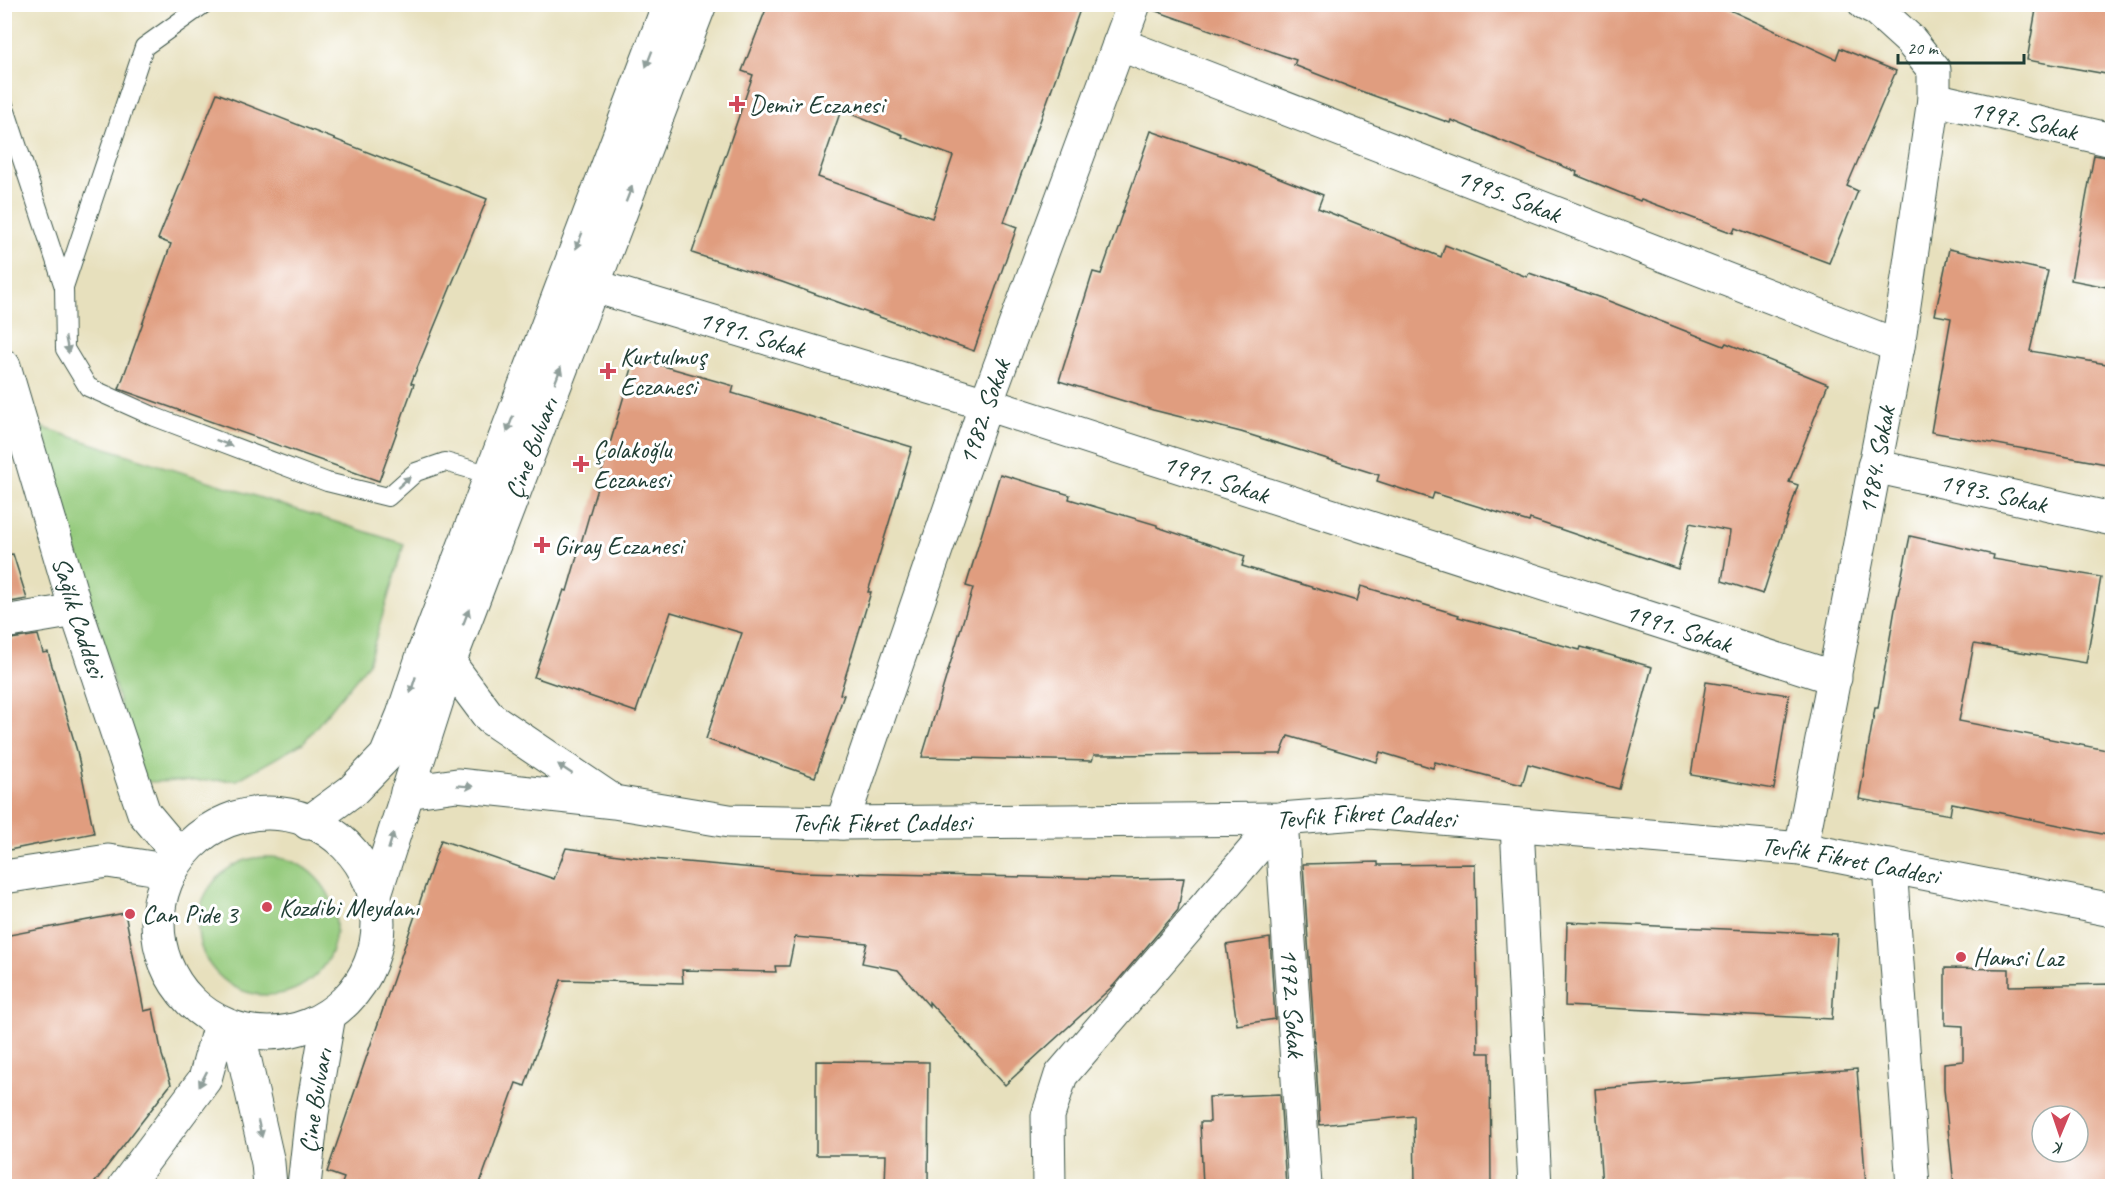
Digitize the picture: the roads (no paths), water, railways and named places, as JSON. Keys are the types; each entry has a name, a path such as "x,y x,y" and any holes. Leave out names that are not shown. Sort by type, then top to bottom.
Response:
{"street":[{"name":"Çine Bulvarı","path":"308,822 353,790 386,756 669,4"},
{"name":"Çine Bulvarı","path":"374,897 449,663 700,4"},
{"name":"1982. Sokak","path":"842,823 986,404 1134,4"},
{"path":"1865,4 1877,10 1910,40 1934,84"},
{"name":"1995. Sokak","path":"1119,44 1898,346"},
{"name":"1997. Sokak","path":"1934,84 2112,140"},
{"name":"1984. Sokak","path":"1801,849 1898,346 1934,84"},
{"name":"1991. Sokak","path":"594,286 986,404 1835,678"},
{"name":"Sağlık Caddesi","path":"4,366 76,610 144,813 171,872"},
{"name":"1993. Sokak","path":"1874,466 2112,519"},
{"path":"4,622 76,610"},
{"name":"Tevfik Fikret Caddesi","path":"449,663 490,718 614,802"},
{"name":"Tevfik Fikret Caddesi","path":"407,792 457,785 614,802 729,821 842,823 1281,819 1370,812 1801,849 2112,910"},
{"path":"256,814 292,816 308,822 325,830 352,852 371,884 378,921 373,957 356,990 329,1015 294,1030 257,1033 229,1027 190,1002 170,973 158,939 171,872 193,842 222,823 256,814"},
{"path":"1049,1186 1048,1116 1061,1075 1281,819"},
{"name":"1972. Sokak","path":"1281,819 1305,1186"},
{"path":"1517,825 1535,1186"},
{"path":"4,877 108,861 171,872"},
{"path":"1890,866 1914,1186"},
{"path":"4,896 171,872"},
{"name":"Çine Bulvarı","path":"304,1186 312,1113 329,1015"},
{"name":"Çine Bulvarı","path":"229,1027 268,1163 270,1186"},
{"path":"125,1186 205,1079 229,1027"}],"lane":[{"path":"64,287 144,47 204,4"},
{"path":"4,105 64,287 65,349 88,387 155,417 327,482 387,497 416,472 445,462 491,475"}],"place":[{"name":"Demir Eczanesi","path":"737,104"},
{"name":"Kurtulmuş Eczanesi","path":"608,371"},
{"name":"Çolakoğlu Eczanesi","path":"581,464"},
{"name":"Giray Eczanesi","path":"542,545"},
{"name":"Kozdibi Meydanı","path":"267,907"},
{"name":"Can Pide 3","path":"130,914"},
{"name":"Hamsi Laz","path":"1961,957"}]}
